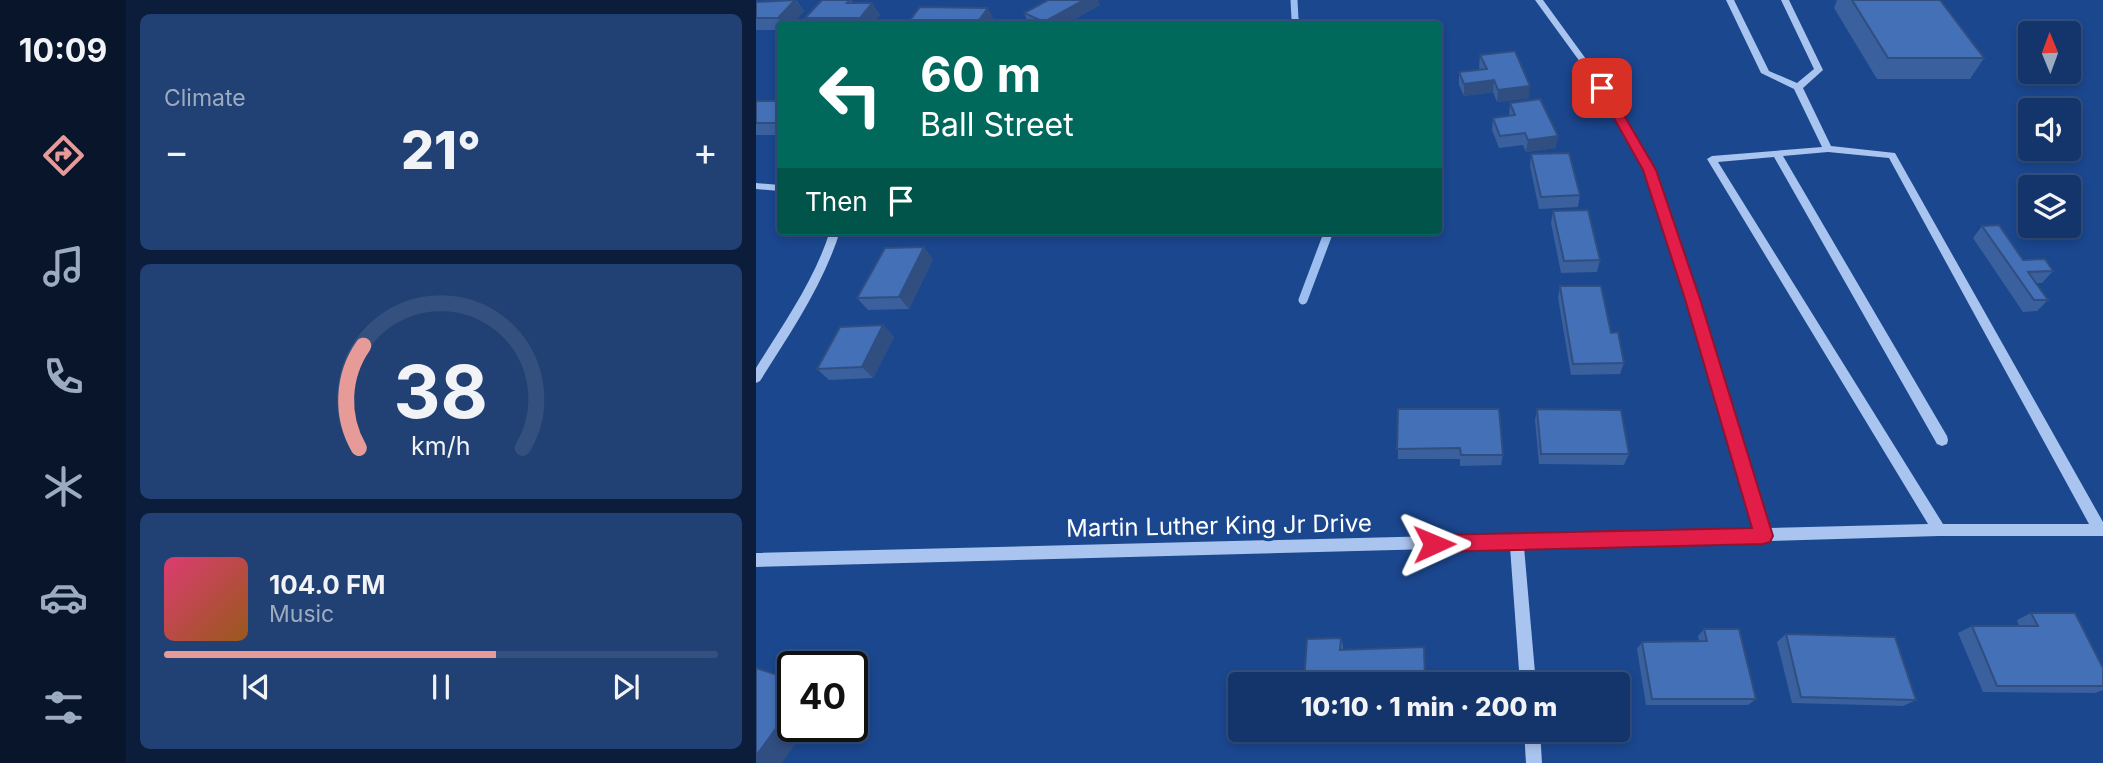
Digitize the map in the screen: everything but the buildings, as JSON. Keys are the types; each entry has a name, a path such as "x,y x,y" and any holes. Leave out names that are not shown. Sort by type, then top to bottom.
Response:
{"street":[{"path":"1539,0 1602,88 1649,170 1693,299 1763,536"},
{"path":"1730,0 1765,73 1798,87 1828,149"},
{"path":"1785,0 1819,70 1798,87"},
{"path":"1939,530 1712,159 1828,149 1892,155 2101,530"},
{"path":"1776,152 1942,440"},
{"path":"756,186 777,188"},
{"path":"756,378 800,307 834,235"},
{"name":"Martin Luther King Jr Drive","path":"756,560 1939,530 2101,530"},
{"path":"1517,542 1527,672"},
{"path":"1533,742 1534,763"}],"waterway":[{"path":"1294,0 1296,21"},
{"path":"1303,300 1327,235"}],"route":[{"path":"1434,544 1763,536 1693,299 1649,170 1602,88"}]}
